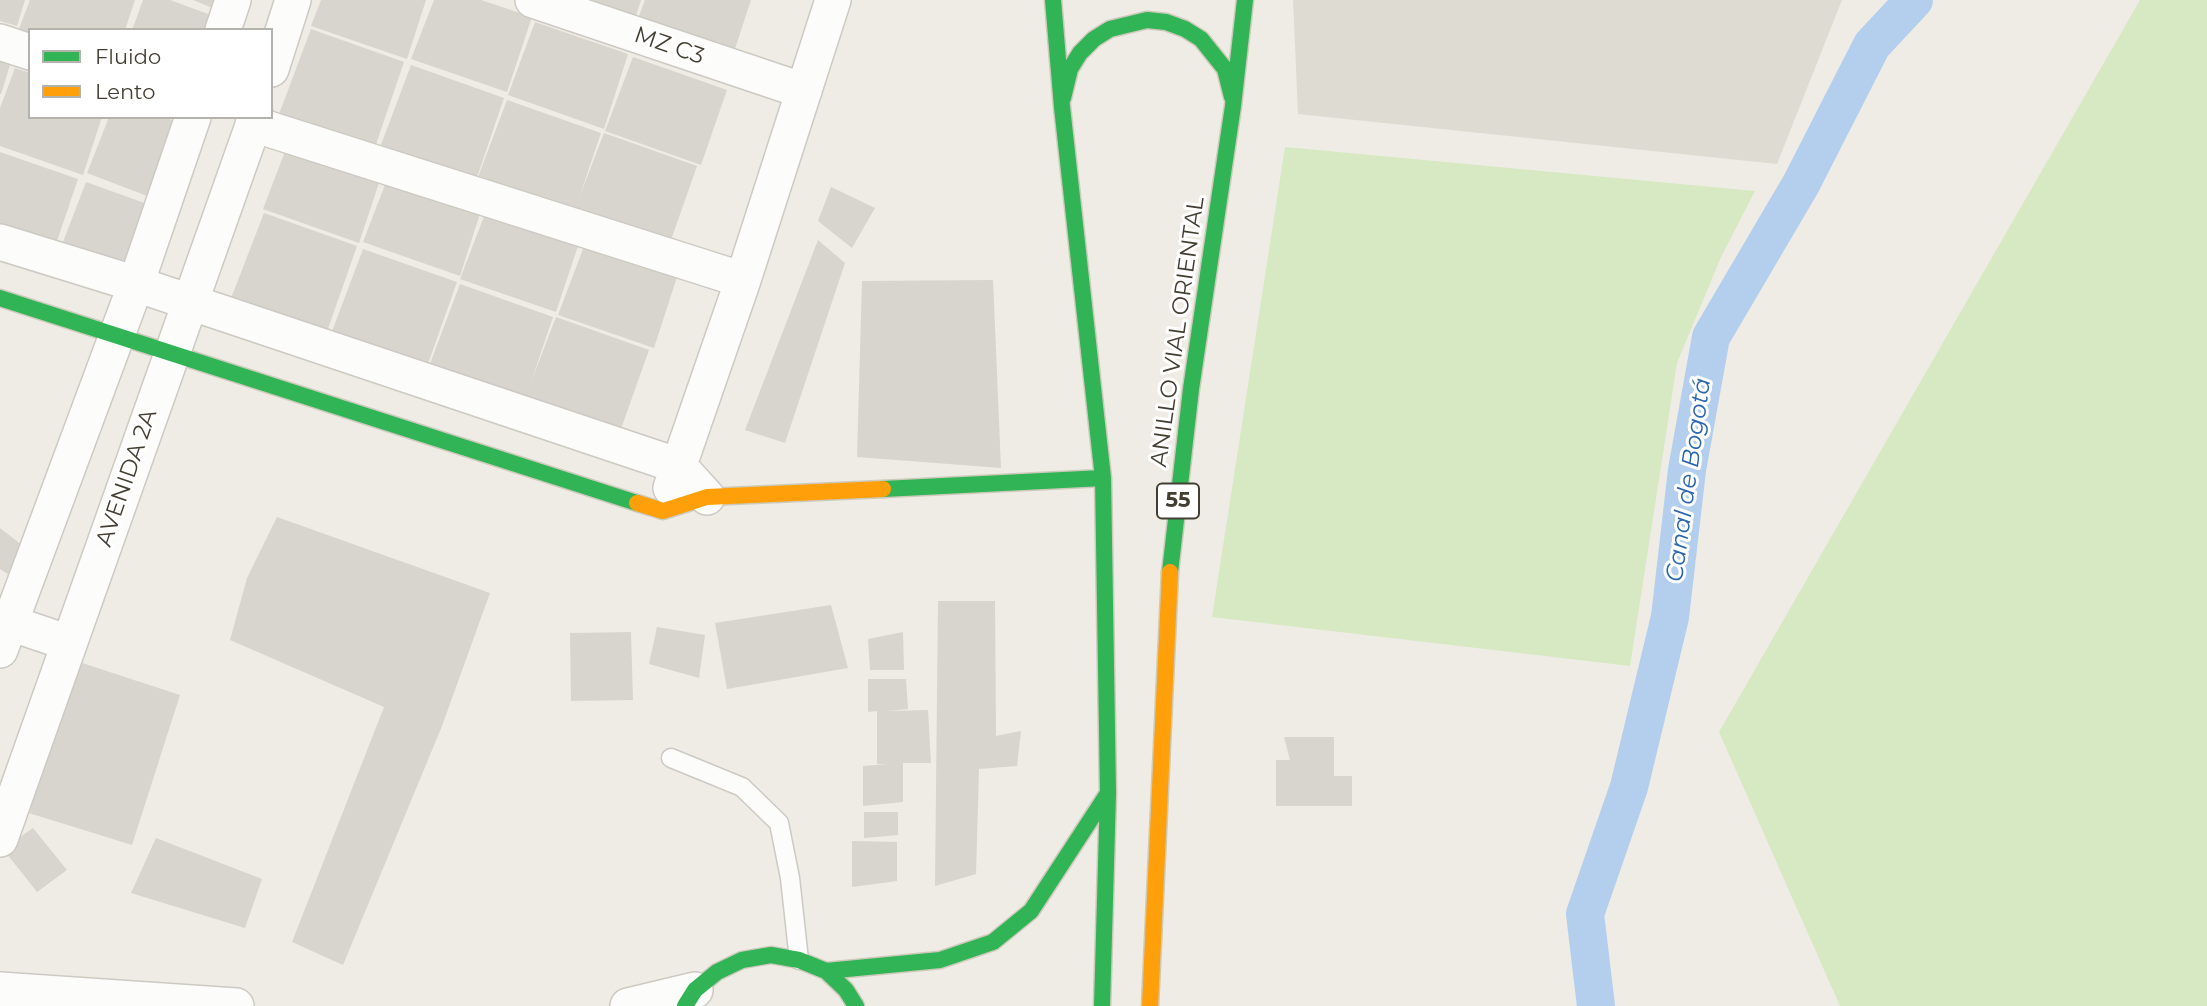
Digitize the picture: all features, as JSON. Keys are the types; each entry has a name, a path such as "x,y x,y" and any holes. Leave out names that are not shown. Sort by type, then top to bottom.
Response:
{"main road":[{"path":"1053,0 1062,107 1103,478 1108,793 1102,1006"},
{"name":"ANILLO VIAL ORIENTAL","path":"1150,1006 1170,568 1191,389 1233,106 1245,0"},
{"path":"1062,107 1070,69 1080,53 1094,39 1119,26 1147,20 1166,22 1201,39 1225,69 1233,106"},
{"path":"0,298 663,511 707,497 1103,478"},
{"path":"826,971 940,960 993,942 1031,911 1108,793"},
{"path":"690,998 717,972 742,960 771,956 799,960 826,971 846,990 856,1006"}],"street":[{"path":"224,28 233,0"},
{"path":"273,63 293,0"},
{"name":"MZ C3","path":"533,0 804,92"},
{"path":"663,511 743,281 833,0"},
{"path":"0,42 28,51"},
{"path":"69,643 5,636 136,284 191,119"},
{"path":"255,121 743,281"},
{"name":"AVENIDA 2A","path":"0,839 255,121"},
{"path":"0,242 136,284 679,466 707,497"},
{"path":"0,990 236,1006"},
{"path":"628,1006 690,998"}],"lane":[{"path":"671,758 742,787 779,823 790,878 799,960"}],"shaded area":[{"path":"1293,0 1842,0 1777,164 1298,114"}],"green space":[{"path":"2140,0 2207,0 2207,1006 1840,1006 1719,732"},
{"path":"1285,147 1755,191 1721,257 1677,363 1630,666 1212,617"}],"building":[{"path":"0,0 25,0 17,26 0,21"},
{"path":"30,0 135,0 126,28 28,28 28,32 19,29"},
{"path":"143,0 170,0 211,15 207,28 133,28"},
{"path":"193,0 218,0 215,9"},
{"path":"321,0 426,0 407,59 311,26"},
{"path":"434,0 481,0 532,17 507,92 411,59"},
{"path":"571,0 641,0 634,22"},
{"path":"645,0 751,0 732,58 636,24"},
{"path":"535,22 628,54 604,129 508,95"},
{"path":"311,29 404,62 372,156 276,122"},
{"path":"633,57 727,90 701,165 605,131"},
{"path":"0,61 10,65 1,94 0,94"},
{"path":"411,65 504,98 472,192 376,158"},
{"path":"15,68 28,72 28,119 101,119 83,175 0,146 0,108"},
{"path":"507,100 601,133 579,198 604,133 697,166 664,260 472,193"},
{"path":"108,119 169,119 179,123 155,199 87,173"},
{"path":"291,136 384,168 359,243 263,209"},
{"path":"0,152 78,179 53,253 0,235"},
{"path":"391,169 484,201 460,276 363,242"},
{"path":"86,182 150,205 125,281 58,255"},
{"path":"831,187 875,208 852,248 818,221"},
{"path":"488,206 581,237 556,312 460,279"},
{"path":"264,213 357,246 324,340 228,306"},
{"path":"818,240 845,263 785,443 745,430"},
{"path":"586,241 678,274 654,348 558,315"},
{"path":"363,249 457,282 424,375 328,342"},
{"path":"993,280 1001,468 857,457 862,281"},
{"path":"460,284 553,317 531,382 556,317 649,350 616,443 425,377"},
{"path":"277,517 490,593 442,726 343,965 292,942 384,707 230,640 247,578"},
{"path":"0,528 27,549 15,579 0,569"},
{"path":"938,601 995,601 996,736 1021,731 1017,766 979,769 976,874 935,886"},
{"path":"831,605 848,668 727,689 715,623"},
{"path":"657,627 705,635 699,678 649,664"},
{"path":"631,632 633,700 571,701 570,633"},
{"path":"903,632 904,670 870,670 868,639"},
{"path":"70,659 180,695 132,845 19,810"},
{"path":"868,679 906,679 908,709 887,711 928,710 931,763 903,763 903,802 863,806 863,766 888,764 877,764 877,711 868,712"},
{"path":"1284,737 1334,737 1334,776 1352,776 1352,806 1276,806 1276,760 1290,760"},
{"path":"864,812 898,812 898,835 864,838"},
{"path":"33,828 67,870 37,892 3,849"},
{"path":"156,838 262,879 245,928 131,893"},
{"path":"852,841 897,842 897,881 852,887"}],"waterway":[{"name":"Canal de Bogotá","path":"1596,1006 1585,914 1629,787 1670,617 1687,470 1711,337 1801,184 1872,45 1914,0"}],"traffic: fast":[{"path":"1053,0 1062,107 1103,478 1108,793 1102,1006"},
{"path":"1170,572 1191,389 1233,106 1245,0"},
{"path":"1063,98 1070,69 1080,53 1094,39 1110,29 1147,20 1166,22 1201,39 1225,69 1232,97"},
{"path":"0,298 637,503"},
{"path":"883,489 1103,478"},
{"path":"826,971 940,960 993,942 1031,911 1108,793"},
{"path":"685,1006 695,990 717,972 742,960 771,955 799,960 826,971 846,990 856,1006"}],"traffic: slow":[{"path":"637,503 663,511 707,497 883,489"},
{"path":"1150,1006 1170,572"}]}
